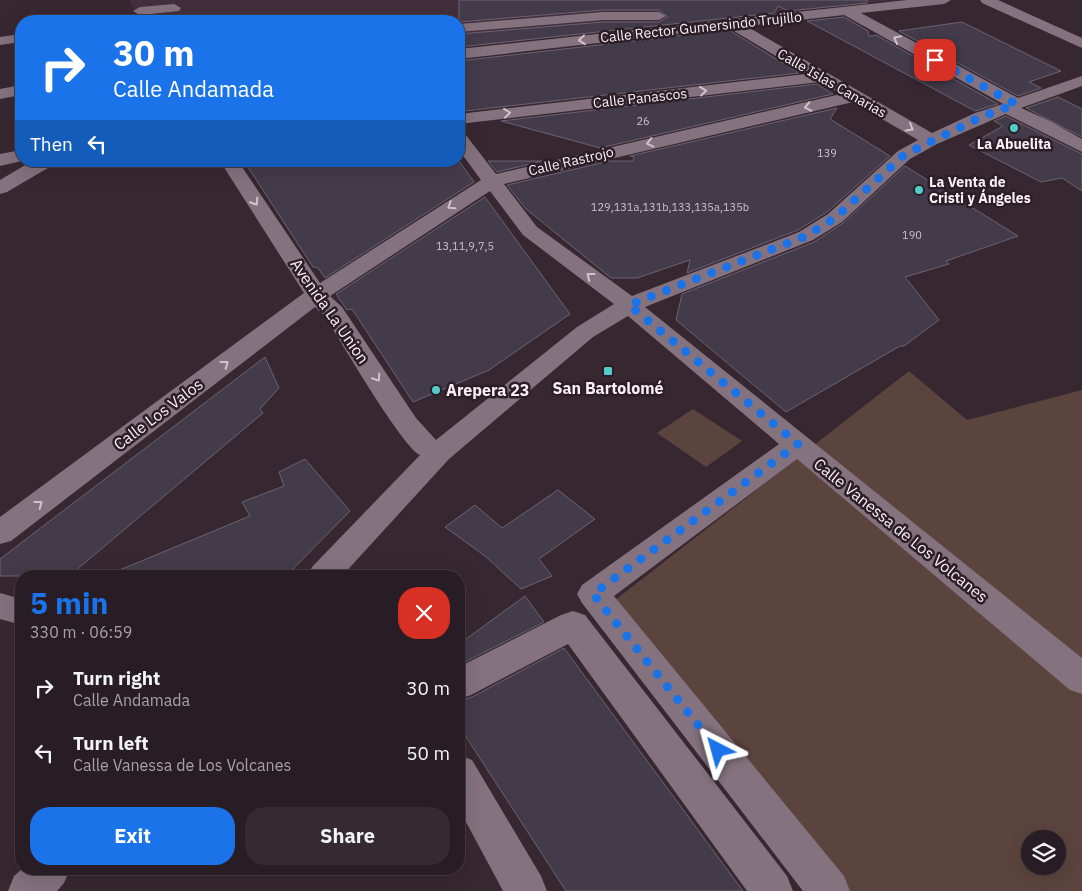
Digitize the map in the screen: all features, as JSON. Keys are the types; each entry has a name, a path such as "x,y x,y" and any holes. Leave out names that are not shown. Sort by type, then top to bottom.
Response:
{"street":[{"name":"Calle Rector Gumersindo Trujillo","path":"465,53 728,17 846,5 944,0"},
{"path":"987,0 1082,44"},
{"path":"846,5 1044,126 1082,147"},
{"path":"141,13 174,8"},
{"path":"465,28 603,16 648,18 677,14"},
{"name":"Calle Islas Canarias","path":"728,17 822,77 931,140"},
{"path":"0,41 15,39"},
{"name":"Calle Panascos","path":"465,118 822,77"},
{"path":"329,570 439,452 585,332 629,305 806,236 835,218 904,155 931,140 981,117 1082,80"},
{"path":"0,94 15,91"},
{"name":"Calle Rastrojo","path":"317,296 360,265 493,181 528,171 856,96"},
{"name":"Calle Vanessa de Los Volcanes","path":"465,146 530,231 629,305 1082,679"},
{"path":"0,161 15,157"},
{"path":"0,161 9,172 0,188"},
{"path":"0,188 36,167"},
{"name":"Avenida La Union","path":"233,167 317,296 334,312 407,424 425,446 439,452"},
{"name":"Calle Los Valos","path":"0,533 317,296"},
{"path":"798,444 593,594 829,891"},
{"path":"0,606 15,610"},
{"path":"465,681 573,625 772,891"},
{"path":"465,784 526,891"},
{"path":"29,891 44,875"}],"shaded area":[{"path":"129,0 897,0 465,47 465,15 137,15"},
{"path":"909,371 967,420 1082,390 1082,891 803,891 596,615"},
{"path":"693,409 742,441 706,467 657,433"}],"building":[{"path":"459,0 867,0 867,3 788,11 778,6 774,13 465,46 465,34 603,22 659,22 668,17 659,10 603,10 465,22 465,15 459,15"},
{"path":"844,17 868,31 869,36 876,35 998,104 975,111 807,21"},
{"path":"962,22 1061,71 1029,82 1041,88 1018,96 899,31"},
{"path":"729,30 799,73 465,111 465,60"},
{"path":"817,84 833,94 600,148 501,121"},
{"path":"1058,97 1082,109 1082,137 1026,108"},
{"path":"837,108 830,119 890,156 827,212 798,230 687,273 690,260 637,278 611,278 526,209 507,185 609,161 633,161 634,157 630,156"},
{"path":"1006,116 1082,154 1082,191 1062,178 1041,182 969,145 1003,126 994,121"},
{"path":"488,161 543,161 497,172"},
{"path":"905,166 1018,236 946,261 949,264 905,277 939,320 904,346 900,346 786,412 676,320 682,294 814,242 843,223"},
{"path":"248,167 463,167 474,182 325,278 318,268 313,267"},
{"path":"485,197 570,314 489,370 413,402 352,309 347,310 336,294"},
{"path":"265,357 279,388 260,409 263,413 76,570 15,570 15,576 0,576 0,559"},
{"path":"305,459 350,511 292,570 120,570 250,516 242,502 284,486 279,472"},
{"path":"558,490 595,519 539,559 552,576 521,589 485,556 445,527 475,505 502,528"},
{"path":"525,596 544,622 465,662 465,640"},
{"path":"564,648 743,891 566,891 465,735 465,699"}],"place":[{"name":"La Abuelita","path":"1014,128"},
{"name":"La Venta de Cristi y Ángeles","path":"919,190"},
{"name":"San Bartolomé","path":"608,371"},
{"name":"Arepera 23","path":"436,390"}],"route":[{"path":"718,750 593,594 798,444 629,305 806,236 835,218 904,155 931,140 981,117 1016,104 935,60"}]}
